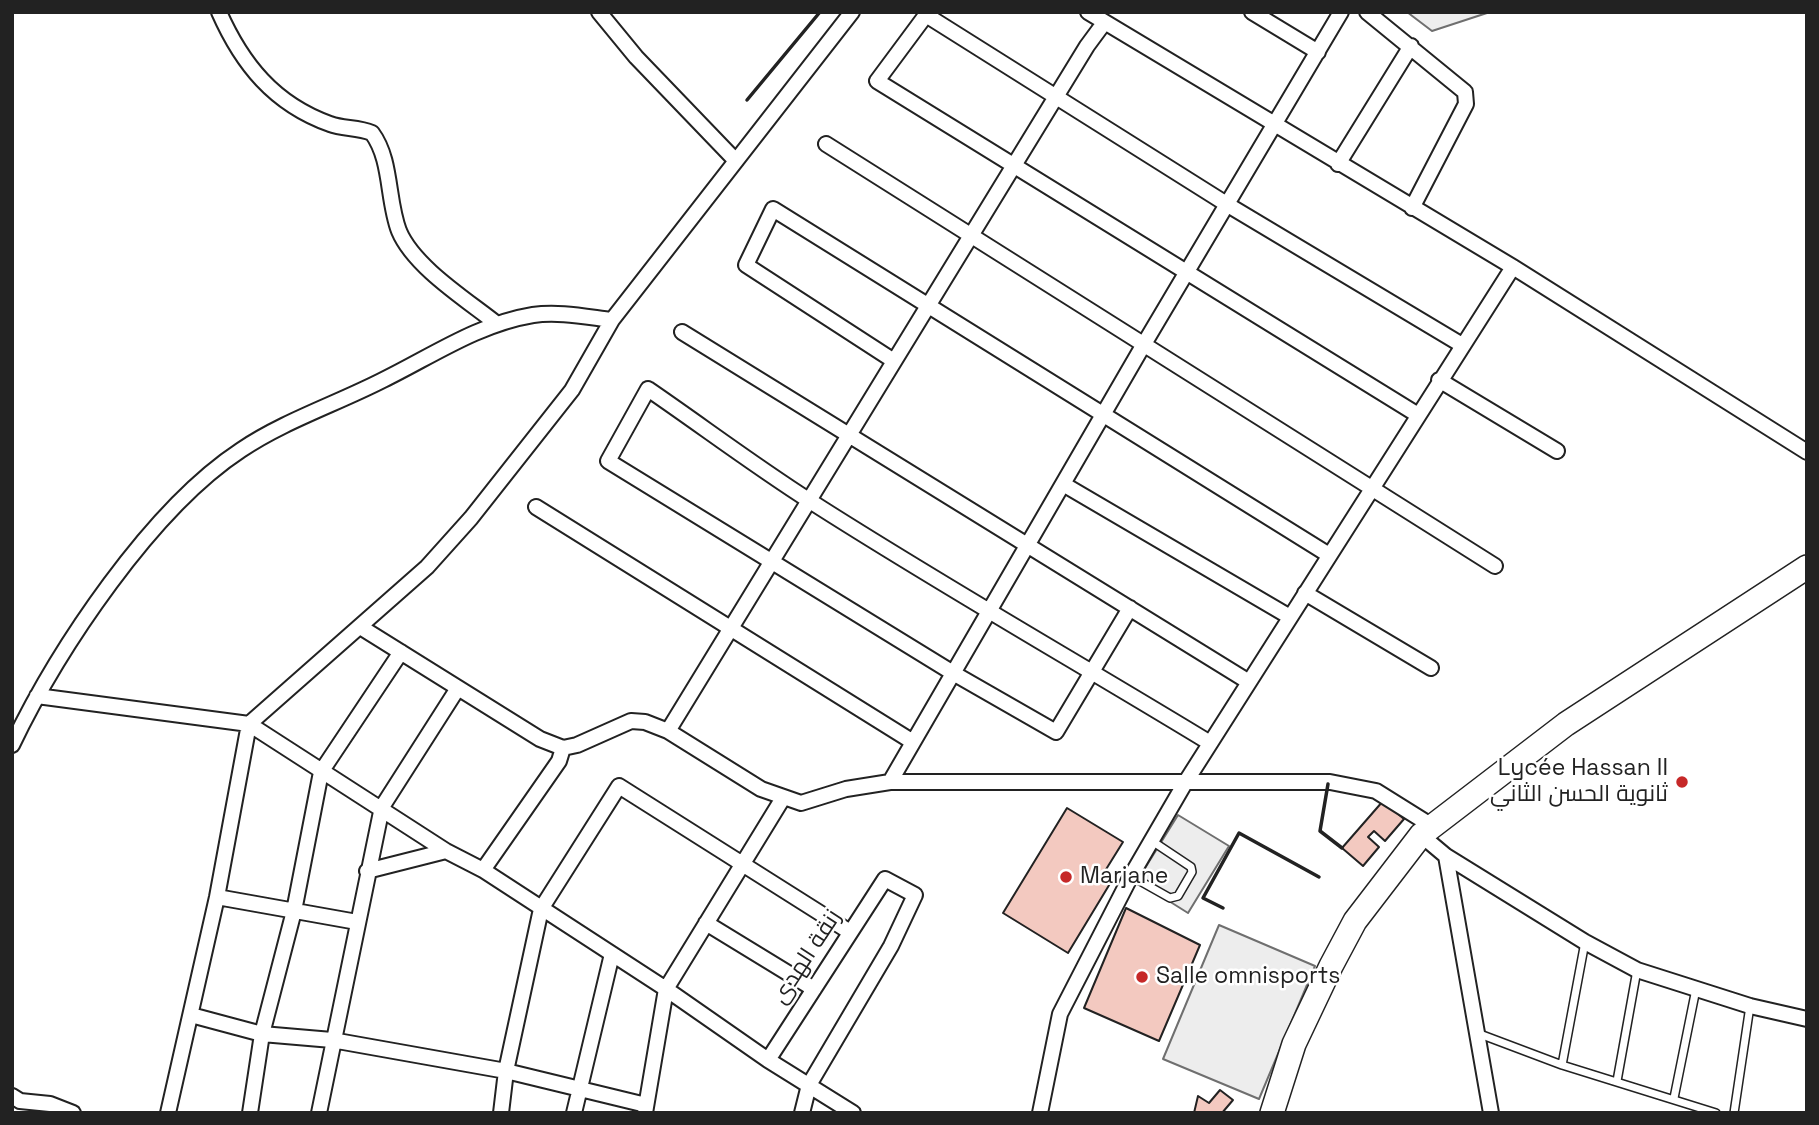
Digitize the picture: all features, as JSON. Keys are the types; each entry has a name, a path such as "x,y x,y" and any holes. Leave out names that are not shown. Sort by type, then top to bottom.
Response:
{"main road":[{"path":"1272,1113 1294,1044 1355,921 1427,831 1566,724 1799,573 1807,559"}],"street":[{"path":"219,12 239,54 252,72 274,90 332,125 361,128 372,133 383,157 399,230 406,243 435,274 497,324"},
{"path":"600,12 636,57 736,161"},
{"path":"168,1113 217,897 249,724 362,628 427,567 471,518 572,390 600,347 612,320 852,12"},
{"path":"1088,12 1274,127 1513,267 1807,452"},
{"path":"1252,12 1318,52"},
{"path":"890,782 1144,344 1341,12"},
{"path":"1367,12 1454,80 1465,92 1466,104 1412,208"},
{"path":"1418,415 877,81 926,15 1228,205 1462,345"},
{"path":"668,731 1104,23"},
{"path":"1338,164 1411,46"},
{"path":"826,144 1495,566"},
{"path":"894,362 746,265 773,209 1329,555"},
{"path":"1040,1113 1060,1014 1131,876 1210,743 1513,267"},
{"path":"12,746 17,724 75,635 120,573 171,510 208,475 242,450 289,424 352,396 452,342 497,324 535,314 612,320"},
{"path":"682,332 1249,682"},
{"path":"1440,380 1558,451"},
{"path":"1130,608 1094,672 1056,732 953,673 608,461 648,389 809,500 1094,672 1210,743"},
{"path":"1063,484 1290,617"},
{"path":"537,507 913,742"},
{"path":"1305,593 1431,667"},
{"path":"362,628 540,739 563,748 593,739 631,721 645,722 668,731 761,789 801,803 846,789 890,782 1349,784 1376,791 1427,831 1446,856 1585,942 1637,970 1749,1006 1807,1019"},
{"path":"250,1113 262,1034 294,911 321,772 401,652"},
{"path":"319,1113 382,807 458,688"},
{"path":"37,696 249,724 321,772 382,807 446,851 483,870 667,989 768,1060 853,1113"},
{"path":"483,870 559,761 563,748"},
{"path":"501,1113 506,1071 541,909 619,786 850,932"},
{"path":"191,1015 262,1034 332,1040 506,1071 646,1109 667,989 783,798"},
{"path":"367,871 446,851"},
{"path":"1446,856 1491,1113"},
{"name":"زنقة الهدى","path":"768,1060 885,879 915,895 891,946 809,1085"},
{"path":"217,897 357,922"},
{"path":"706,923 814,989"},
{"path":"574,1113 612,954"},
{"path":"802,1113 809,1085"},
{"path":"12,1096 20,1101 50,1104 73,1113"}],"lane":[{"path":"1131,876 1174,898 1192,872 1188,863 1151,841"},
{"path":"1562,1065 1585,942"},
{"path":"1617,1081 1637,970"},
{"path":"1674,1098 1696,989"},
{"path":"1734,1113 1749,1006"},
{"path":"1476,1033 1562,1065 1716,1113"}],"shaded area":[{"path":"1407,12 1490,12 1432,31"},
{"path":"1178,815 1229,846 1188,913 1137,881"},
{"path":"1219,925 1315,966 1259,1099 1163,1059"}],"building":[{"path":"1383,801 1404,819 1385,841 1374,831 1368,837 1379,847 1363,866 1342,848"},
{"path":"1067,808 1123,842 1105,871 1114,877 1068,953 1003,913"},
{"name":"Salle omnisports","path":"1126,908 1200,945 1159,1041 1084,1008"},
{"path":"1220,1090 1233,1100 1222,1113 1194,1113 1198,1096 1209,1103"}],"wall":[{"path":"747,100 820,12"},
{"path":"1328,784 1320,831 1342,848"},
{"path":"1223,908 1203,898 1239,833 1319,877"}],"place":[{"name":"Lycée Hassan II ثانوية الحسن الثاني","path":"1682,782"},
{"name":"Marjane","path":"1066,877"},
{"name":"Salle omnisports","path":"1142,977"}]}
